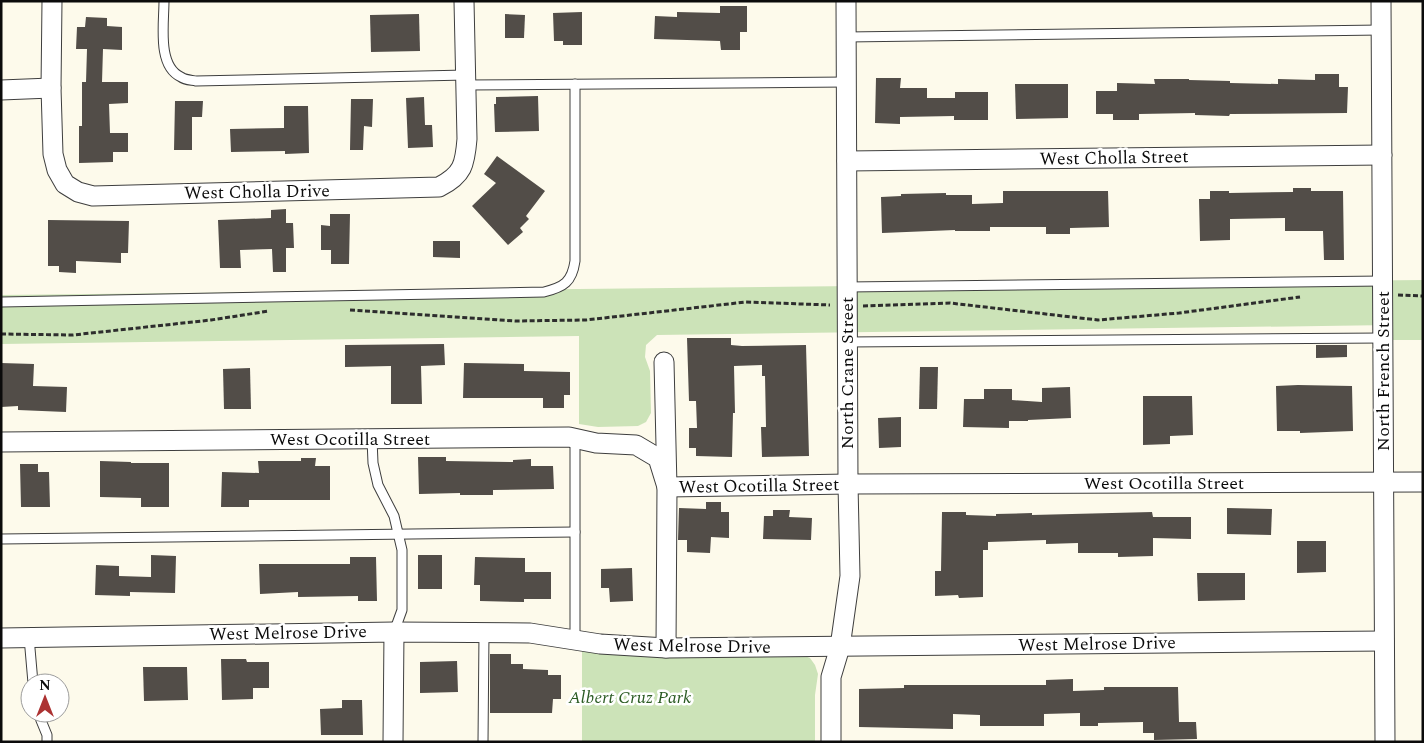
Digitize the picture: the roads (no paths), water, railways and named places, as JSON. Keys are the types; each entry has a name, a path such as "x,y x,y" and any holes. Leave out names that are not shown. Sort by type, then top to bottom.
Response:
{"street":[{"name":"West Cholla Drive","path":"52,1 51,88 53,154 57,170 65,184 78,192 93,196 439,187 452,181 461,170 467,139 464,1"},
{"name":"North Crane Street","path":"831,742 831,677 840,647 850,576 846,1"},
{"name":"North French Street","path":"1381,1 1385,742"},
{"path":"1,90 51,88"},
{"name":"West Cholla Street","path":"847,161 1382,155"},
{"path":"664,362 667,487 666,648"},
{"name":"West Ocotilla Street","path":"1,442 575,438 596,443 636,445 658,458 667,487 848,484 1423,482"},
{"path":"394,632 394,742"},
{"name":"West Melrose Drive","path":"1,638 484,632 530,633 600,644 666,648 1384,641"}],"lane":[{"path":"164,1 165,58 170,69 181,78 196,81 466,80 576,84 846,82"},
{"path":"846,37 1381,30"},
{"path":"1,302 544,292 557,289 573,274 575,261 576,84"},
{"path":"847,287 1383,288"},
{"path":"847,342 1383,338"},
{"path":"575,438 575,640"},
{"path":"372,439 373,463 378,485 394,516 402,550 402,610 394,632"},
{"path":"1,539 575,532"},
{"path":"483,742 484,632"},
{"path":"29,638 32,673"},
{"path":"42,723 47,742"}],"park label":[{"name":"Albert Cruz Park","path":"630,697"}]}
